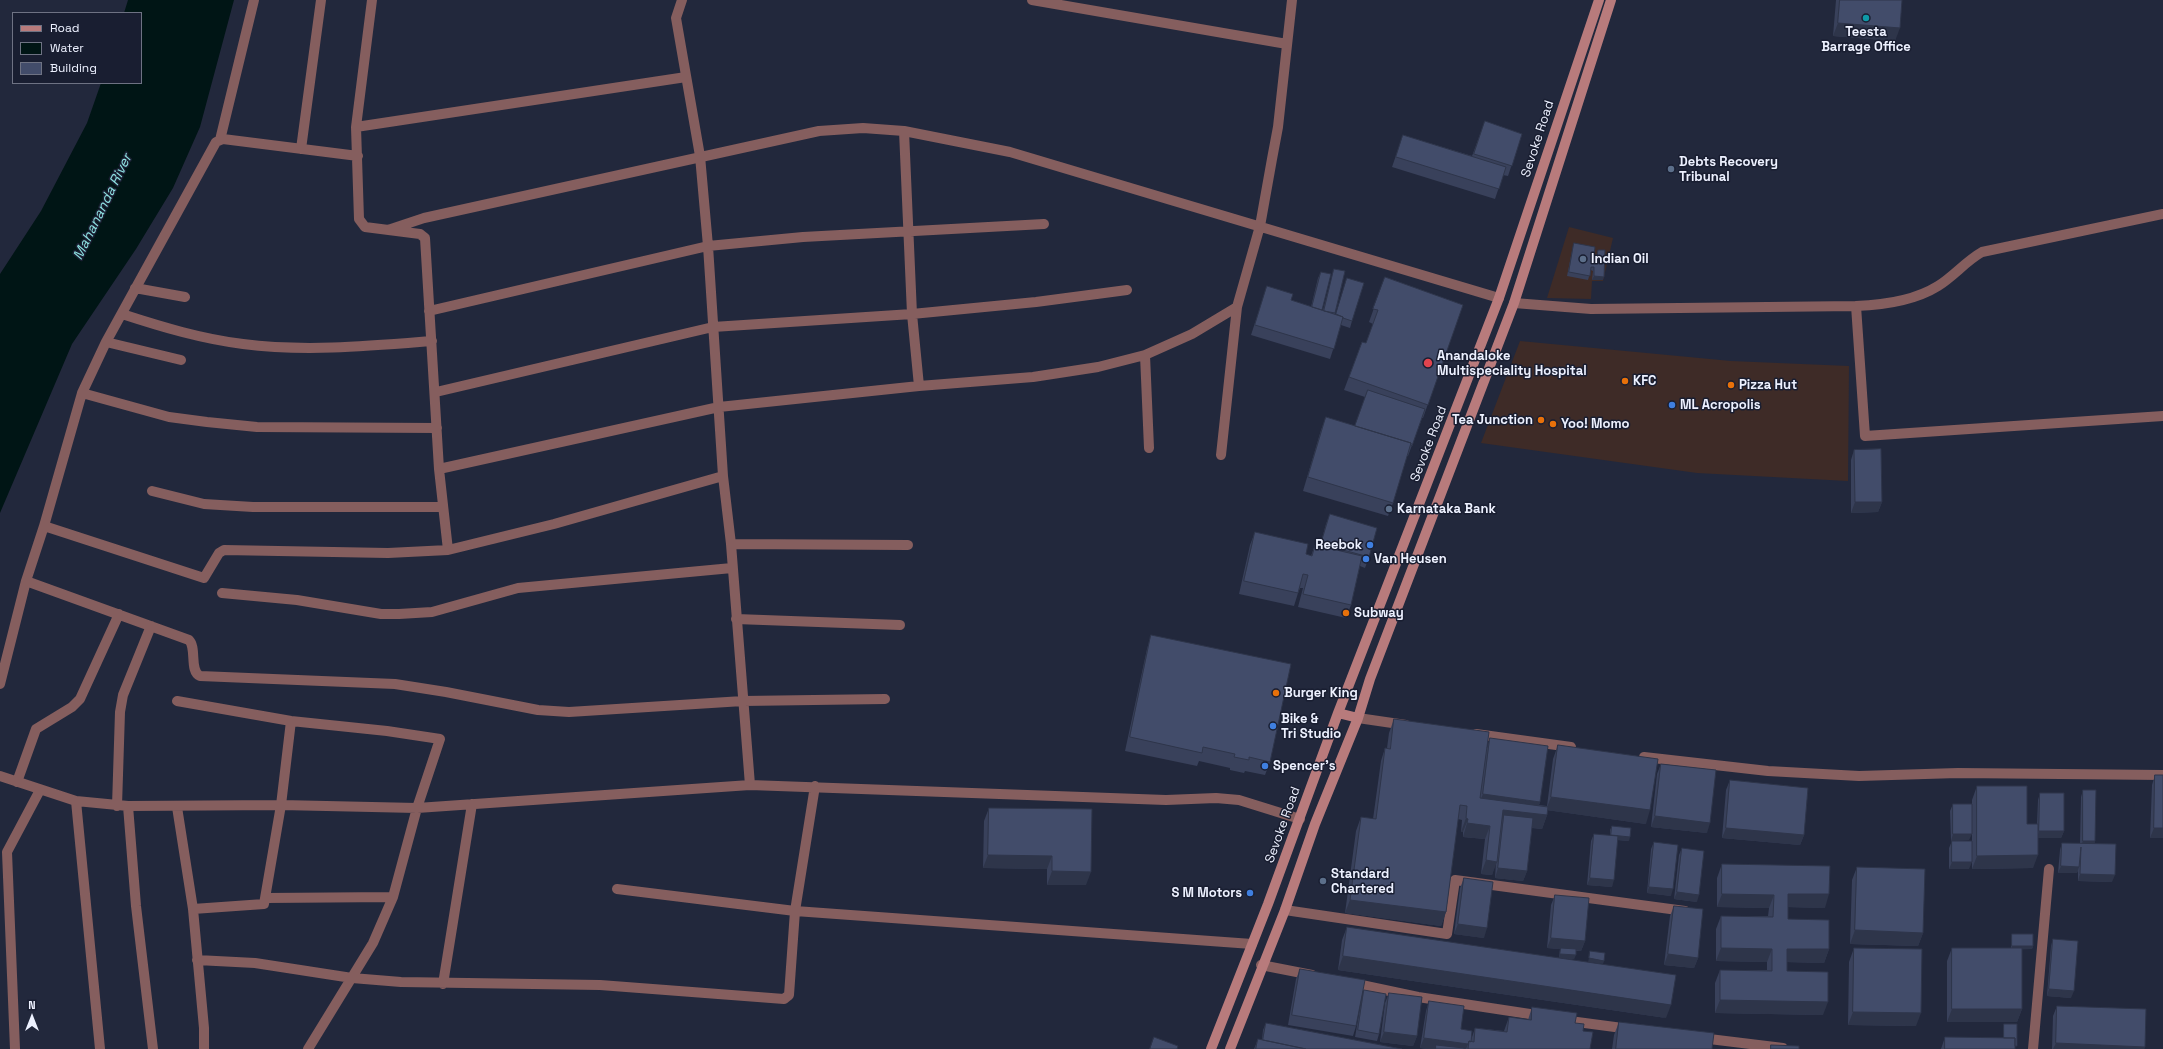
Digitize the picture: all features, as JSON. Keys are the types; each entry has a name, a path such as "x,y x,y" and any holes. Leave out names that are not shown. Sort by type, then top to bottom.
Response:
{"main road":[{"name":"Sevoke Road","path":"1211,1049 1300,819 1338,713 1499,298 1598,0"},
{"name":"Sevoke Road","path":"1230,1049 1261,965 1285,910 1315,824 1358,718 1370,679 1514,303 1611,0"},
{"path":"1499,298 1514,303"},
{"path":"1353,675 1370,679"},
{"path":"1338,713 1358,718"}],"street":[{"path":"0,684 26,581 44,526 82,393 106,342 135,288 216,142 220,140 254,0"},
{"path":"301,149 321,0"},
{"path":"372,0 356,127 361,223 365,227 420,234 425,238 429,311 436,392 439,469 442,507 448,550"},
{"path":"682,0 676,18 700,156 708,246 723,476 731,544 750,785"},
{"path":"1034,0 1287,44"},
{"path":"1221,455 1237,307 1260,226 1278,127 1292,0"},
{"path":"356,127 686,77"},
{"path":"388,230 424,218 700,156 819,131 863,128 904,131 1010,152 1499,298"},
{"path":"904,131 912,314 919,386"},
{"path":"220,140 358,156"},
{"path":"1514,303 1591,309 1856,306 1890,303 1923,293 1939,286 1967,261 1982,252 2163,214"},
{"path":"429,311 708,246 803,238 1044,224"},
{"path":"135,288 185,297"},
{"path":"436,392 713,327 912,314 1036,302 1127,290"},
{"path":"1856,306 1865,436 2163,416"},
{"path":"439,469 719,407 919,386 1033,377 1098,367 1145,355 1192,334 1237,307"},
{"path":"122,314 172,330 244,344 298,347 367,346 432,341"},
{"path":"106,342 181,360"},
{"path":"1145,355 1149,448"},
{"path":"82,393 169,417 257,427 437,428"},
{"path":"44,526 201,578 207,576 219,553 224,550 388,553 448,550 554,524 723,476"},
{"path":"152,491 204,504 253,507 442,507"},
{"path":"731,544 908,545"},
{"path":"222,593 297,600 381,614 406,614 432,612 518,588 732,568"},
{"path":"26,581 192,642 196,672 200,676 394,684 446,692 538,710 568,712 743,701 884,699"},
{"path":"17,782 36,729 72,707 80,699 118,614"},
{"path":"736,619 900,624"},
{"path":"117,806 120,712 122,695 151,626"},
{"path":"177,701 291,721 438,738 440,744 417,808 393,897 373,944 308,1049"},
{"path":"1358,718 1420,727"},
{"path":"193,909 264,904 281,805 291,721"},
{"path":"1467,733 1584,749"},
{"path":"1631,755 1768,771 1859,776 1958,773 2163,775"},
{"path":"0,776 76,801 117,806 177,807 281,805 417,808 750,785 815,786 1166,800 1216,798 1239,800 1300,819"},
{"path":"197,960 254,963 352,978 443,984 600,985 784,999 789,995 795,911 815,786"},
{"path":"15,1049 3,854 40,790"},
{"path":"76,801 100,1049"},
{"path":"443,984 472,804"},
{"path":"128,806 136,906 153,1049"},
{"path":"177,807 193,909 204,1028 204,1049"},
{"path":"2033,1049 2049,869"},
{"path":"1285,910 1447,934 1455,880 1698,913"},
{"path":"617,890 795,911 1252,944"},
{"path":"266,898 393,897"},
{"path":"1261,965 1324,978"},
{"path":"1340,981 1418,997 1642,1030"},
{"path":"1688,1036 1788,1049"}],"shaded area":[{"name":"Indian Oil","path":"1569,227 1613,238 1603,281 1592,281 1591,299 1547,298"},
{"name":"ML Acropolis","path":"1520,341 1731,361 1849,366 1848,481 1697,473 1481,443"}],"water":[{"name":"Mahananda River","path":"128,0 234,0 200,127 173,188 136,249 72,344 0,513 0,274 41,211 87,123 101,84 142,84 142,12 124,12"}],"building":[{"name":"Teesta Barrage Office","path":"1840,0 1902,0 1900,28 1838,23"},
{"path":"1485,121 1522,134 1512,166 1474,154"},
{"path":"1403,135 1506,167 1499,189 1396,157"},
{"path":"1574,243 1595,247 1594,256 1597,256 1598,250 1605,250 1604,277 1594,276 1594,267 1591,267 1590,276 1569,272"},
{"path":"1334,269 1345,271 1335,313 1324,311"},
{"path":"1321,272 1331,274 1322,310 1312,307"},
{"path":"1385,277 1463,305 1428,405 1349,377 1362,342 1366,343 1378,310 1373,309"},
{"path":"1347,278 1364,283 1352,321 1336,314"},
{"path":"1267,286 1293,294 1291,300 1343,317 1334,349 1255,325"},
{"path":"1368,390 1425,409 1412,446 1411,443 1355,426"},
{"path":"1326,417 1411,443 1393,503 1308,477"},
{"path":"1881,449 1882,502 1855,502 1854,450"},
{"path":"1330,514 1377,528 1369,557 1321,544"},
{"path":"1255,532 1308,544 1306,554 1312,556 1315,545 1362,556 1351,605 1303,594 1308,575 1303,574 1298,593 1244,581"},
{"path":"1151,635 1291,664 1270,762 1249,757 1249,760 1234,757 1235,754 1203,747 1202,753 1130,737"},
{"path":"1394,719 1489,732 1480,798 1548,807 1547,815 1503,810 1497,862 1486,860 1490,826 1467,823 1467,806 1460,805 1446,912 1350,900 1361,817 1376,819 1385,748 1390,749"},
{"path":"1490,738 1548,746 1540,802 1483,794"},
{"path":"1558,745 1658,759 1650,810 1551,797"},
{"path":"1661,764 1716,770 1710,823 1655,816"},
{"path":"2155,775 2163,775 2163,828 2154,828"},
{"path":"1730,780 1808,788 1804,835 1726,828"},
{"path":"1977,786 2027,786 2027,824 2038,824 2038,855 1977,856"},
{"path":"2083,790 2096,790 2095,841 2083,841"},
{"path":"2040,793 2064,793 2064,831 2039,831"},
{"path":"1953,804 1972,804 1972,834 1953,834"},
{"path":"989,808 1092,809 1091,872 1052,871 1052,856 988,855"},
{"path":"1504,815 1533,818 1527,871 1498,868"},
{"path":"1612,826 1631,828 1630,837 1611,835"},
{"path":"1594,834 1618,836 1614,880 1590,878"},
{"path":"1952,841 1972,841 1972,862 1952,862"},
{"path":"1654,842 1678,845 1673,889 1649,887"},
{"path":"2062,843 2116,844 2115,875 2080,874 2081,847 2079,867 2061,866"},
{"path":"1682,848 1704,851 1699,895 1677,892"},
{"path":"1722,864 1830,866 1829,894 1788,894 1788,919 1829,920 1829,949 1787,949 1787,971 1828,972 1828,1002 1720,1000 1720,970 1772,971 1772,949 1721,948 1721,916 1773,917 1774,895 1722,894"},
{"path":"1857,867 1925,869 1923,933 1855,930"},
{"path":"1464,878 1493,882 1487,928 1458,924"},
{"path":"1555,895 1589,898 1585,941 1551,938"},
{"path":"1674,906 1703,909 1698,958 1668,954"},
{"path":"1347,927 1676,975 1671,1005 1343,956"},
{"path":"2012,934 2033,934 2033,946 2012,946"},
{"path":"2053,939 2078,941 2074,991 2049,989"},
{"path":"1561,948 1576,949 1576,955 1560,954"},
{"path":"1854,948 1922,949 1921,1013 1853,1012"},
{"path":"1952,948 2022,948 2022,1009 1952,1009"},
{"path":"1590,951 1605,953 1604,961 1589,958"},
{"path":"1300,969 1365,980 1356,1026 1292,1015"},
{"path":"1364,990 1386,994 1379,1034 1358,1030"},
{"path":"1389,993 1422,997 1417,1036 1384,1032"},
{"path":"1429,1001 1464,1006 1461,1029 1472,1031 1471,1042 1469,1041 1468,1044 1424,1038"},
{"path":"2057,1006 2146,1009 2145,1047 2056,1043"},
{"path":"1532,1007 1577,1013 1575,1023 1584,1024 1583,1031 1593,1032 1590,1049 1468,1049 1469,1041 1474,1042 1475,1028 1507,1032 1509,1017 1531,1020"},
{"path":"1619,1022 1714,1033 1712,1049 1616,1049"},
{"path":"1266,1023 1402,1049 1306,1049 1263,1040"},
{"path":"2004,1024 2017,1024 2017,1046 2015,1046 2015,1038 2004,1038"},
{"path":"1154,1037 1178,1046 1177,1049 1150,1049"},
{"path":"1945,1037 2015,1038 2015,1049 1945,1049"},
{"path":"1258,1039 1306,1049 1256,1049"},
{"path":"1436,1045 1464,1048 1464,1049 1436,1049"},
{"path":"1771,1045 1799,1046 1799,1049 1771,1049"}],"place":[{"name":"Teesta Barrage Office","path":"1866,18"},
{"name":"Debts Recovery Tribunal","path":"1671,169"},
{"name":"Indian Oil","path":"1583,259"},
{"name":"Anandaloke Multispeciality Hospital","path":"1428,363"},
{"name":"KFC","path":"1625,381"},
{"name":"Pizza Hut","path":"1731,385"},
{"name":"ML Acropolis","path":"1672,405"},
{"name":"Tea Junction","path":"1541,420"},
{"name":"Yoo! Momo","path":"1553,424"},
{"name":"Karnataka Bank","path":"1389,509"},
{"name":"Reebok","path":"1370,545"},
{"name":"Van Heusen","path":"1366,559"},
{"name":"Subway","path":"1346,613"},
{"name":"Burger King","path":"1276,693"},
{"name":"Bike & Tri Studio","path":"1273,726"},
{"name":"Spencer's","path":"1265,766"},
{"name":"Standard Chartered","path":"1323,881"},
{"name":"S M Motors","path":"1250,893"}]}
